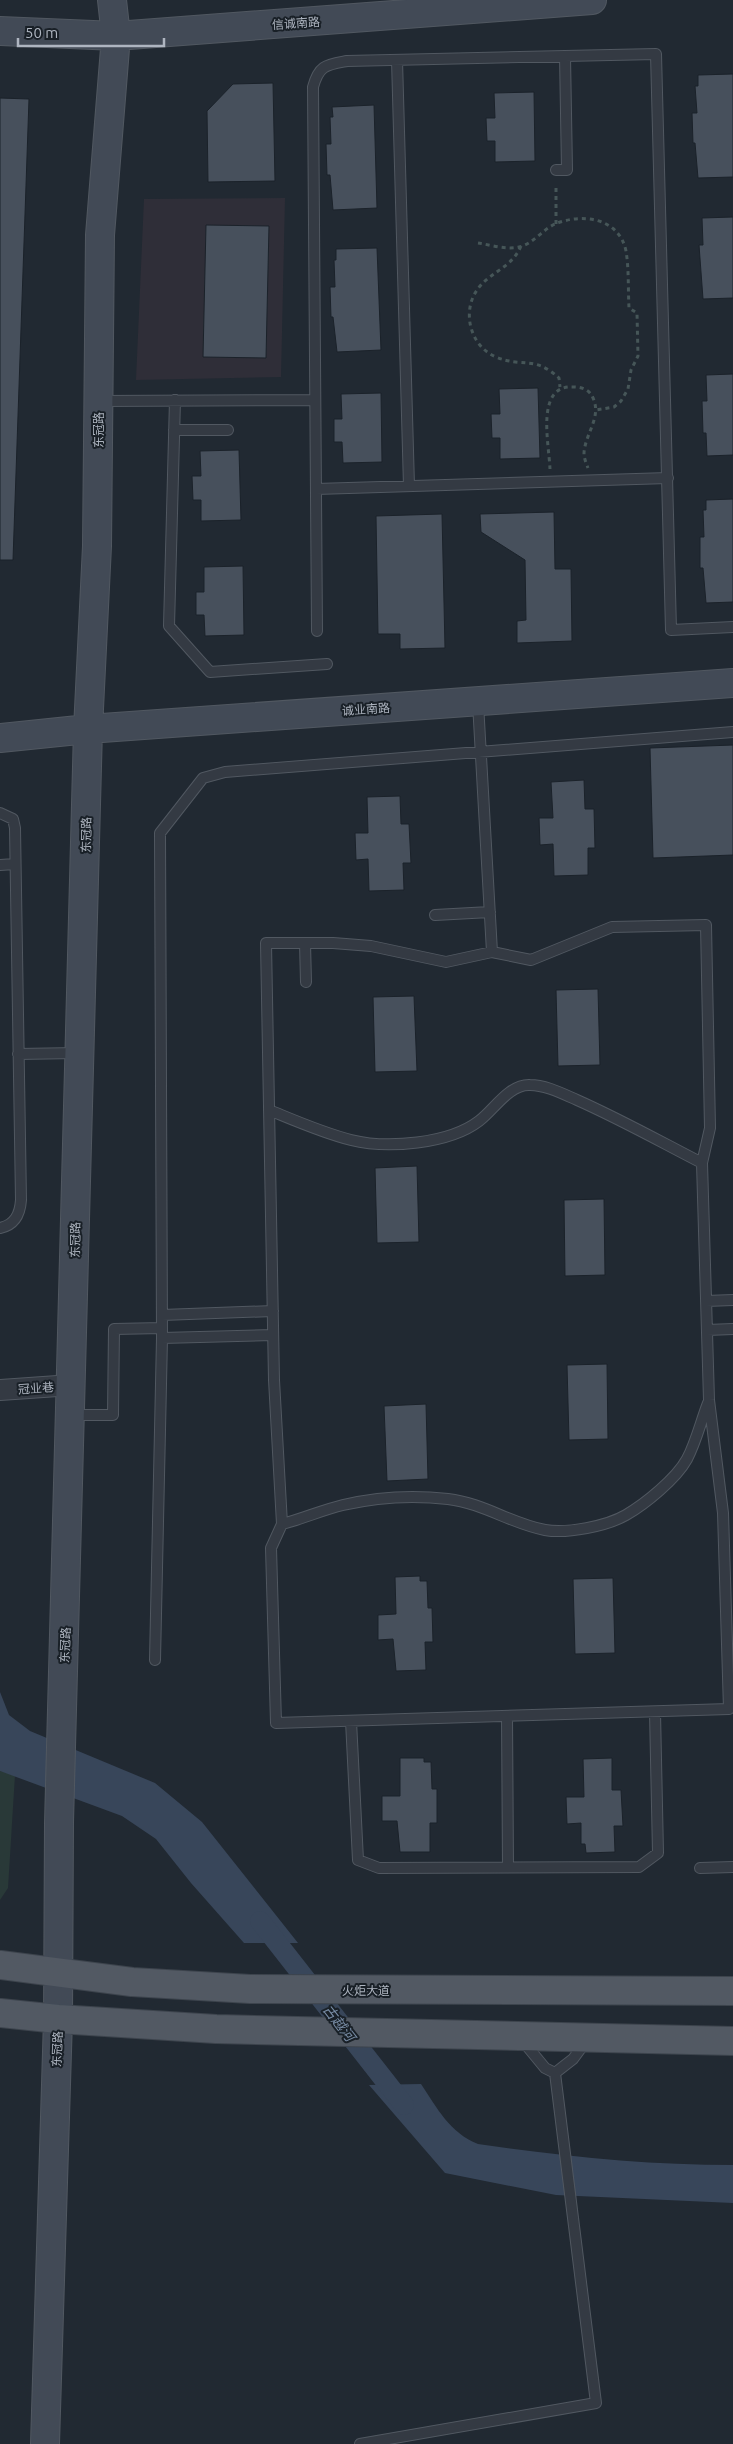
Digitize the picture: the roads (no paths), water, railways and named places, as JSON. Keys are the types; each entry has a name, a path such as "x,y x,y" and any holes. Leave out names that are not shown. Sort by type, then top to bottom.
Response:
{"main road":[{"name":"东冠路","path":"45,2444 58,2019 56,1972 59,1824 88,729 96,546 100,235 116,36 112,0"},
{"name":"东冠路","path":"116,36 127,0"},
{"name":"信诚南路","path":"0,31 116,36 592,0"},
{"name":"诚业南路","path":"0,738 88,729 733,683"},
{"name":"火炬大道","path":"0,1965 132,1982 250,1989 733,1991"},
{"path":"0,2013 58,2019 216,2029 733,2041"}],"street":[{"name":"冠业巷","path":"0,1390 72,1385"}],"lane":[{"path":"317,631 313,87 317,72 328,64 347,61 656,54 671,630 733,627"},
{"path":"556,170 567,170 565,56"},
{"path":"397,60 409,486"},
{"path":"175,400 169,626 210,672 328,664"},
{"path":"98,401 315,400"},
{"path":"174,430 228,430"},
{"path":"316,489 668,478"},
{"path":"478,701 492,952"},
{"path":"156,1660 162,1333 160,833 203,778 225,772 733,732"},
{"path":"0,813 13,819 21,1208 17,1217 10,1224 0,1228"},
{"path":"0,865 15,864"},
{"path":"435,915 490,912"},
{"path":"706,925 710,1128 702,1163 706,1301 709,1400 724,1513 729,1709 276,1723 271,1548 282,1524 272,1311 266,944 305,943 371,946 446,962 492,952 531,960 612,927 706,925"},
{"path":"305,943 306,982"},
{"path":"18,1054 80,1053"},
{"path":"269,1110 352,1140 375,1144 423,1141 446,1137 478,1122 512,1091 529,1085 553,1090 600,1110 702,1163"},
{"path":"706,1301 733,1300"},
{"path":"162,1315 272,1311"},
{"path":"71,1415 113,1415 114,1329 162,1333 273,1335"},
{"path":"707,1330 733,1329"},
{"path":"282,1524 342,1506 377,1499 407,1498 448,1499 473,1504 546,1530 567,1532 592,1526 625,1516 662,1488 686,1460 709,1400"},
{"path":"351,1721 358,1860 380,1868 639,1867 658,1852 655,1712"},
{"path":"507,1716 508,1867"},
{"path":"700,1868 733,1867"},
{"path":"518,2035 545,2068 555,2072"},
{"path":"555,2072 573,2059 588,2037"},
{"path":"360,2444 596,2403 555,2072"}],"water":[{"path":"0,1692 9,1715 30,1731 155,1783 202,1822 298,1943 244,1943 191,1883 156,1839 122,1816 0,1771"},
{"path":"421,2084 452,2127 478,2144 605,2159 733,2165 733,2203 556,2195 445,2173 369,2085"}],"waterway":[{"name":"古越河","path":"260,1921 404,2105"}]}
